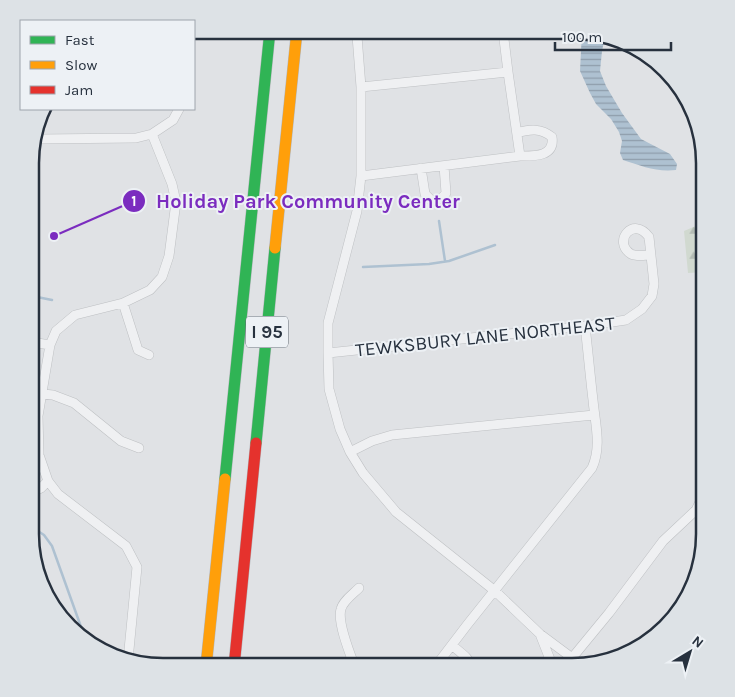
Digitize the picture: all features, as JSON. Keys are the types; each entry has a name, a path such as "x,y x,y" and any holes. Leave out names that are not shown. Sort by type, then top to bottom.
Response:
{"highway":[{"name":"I 95","path":"207,658 269,39"},
{"name":"I 95","path":"235,658 297,39"},
{"path":"237,634 239,658"}],"street":[{"path":"357,39 361,87 361,176 356,211 328,323 328,353 329,390 340,429 350,452 363,473 396,512 495,591 540,634 572,658 609,613 663,541 696,510"},
{"path":"504,39 520,156"},
{"path":"361,87 508,72"},
{"path":"41,139 136,138 152,134 173,120 178,110"},
{"path":"361,176 532,156 549,152 552,147 552,137 541,131 527,130 517,133"},
{"path":"39,405 43,394 50,346 56,331 75,315 123,303 150,290 162,277 169,256 176,202 172,184 152,134"},
{"path":"421,168 425,194 430,200 436,201 440,200 446,193 444,166"},
{"name":"TEWKSBURY LANE NORTHEAST","path":"328,353 626,320 642,309 652,296 654,284 651,255"},
{"path":"123,303 138,350 149,354"},
{"path":"442,658 592,468 597,459 598,437 585,326"},
{"path":"39,344 50,346"},
{"path":"43,394 54,395 74,402 121,441 139,448"},
{"path":"350,452 372,440 392,435 594,415"},
{"path":"39,455 48,481 58,494 126,546 137,567 129,654"},
{"path":"39,489 48,481"},
{"path":"352,658 340,616 341,607 359,588"},
{"path":"540,634 549,658"},
{"path":"452,646 466,658"}],"green space":[{"path":"696,226 696,273 688,273 684,231"}],"water":[{"path":"582,39 604,43 600,71 606,86 622,113 641,139 670,154 677,164 676,170 655,169 623,160 620,153 622,141 619,132 611,119 596,104 580,71"}],"waterway":[{"path":"439,221 445,261"},
{"path":"363,267 429,264 449,261 495,245"},
{"path":"39,297 52,300"},
{"path":"39,532 44,535 52,546 82,628"}],"traffic: fast":[{"path":"225,479 269,39"},
{"path":"256,443 275,248"}],"traffic: slow":[{"path":"275,248 296,39"},
{"path":"207,658 225,479"}],"traffic: jam":[{"path":"235,658 256,443"}],"place":[{"name":"Holiday Park Community Center","path":"54,236"}]}
